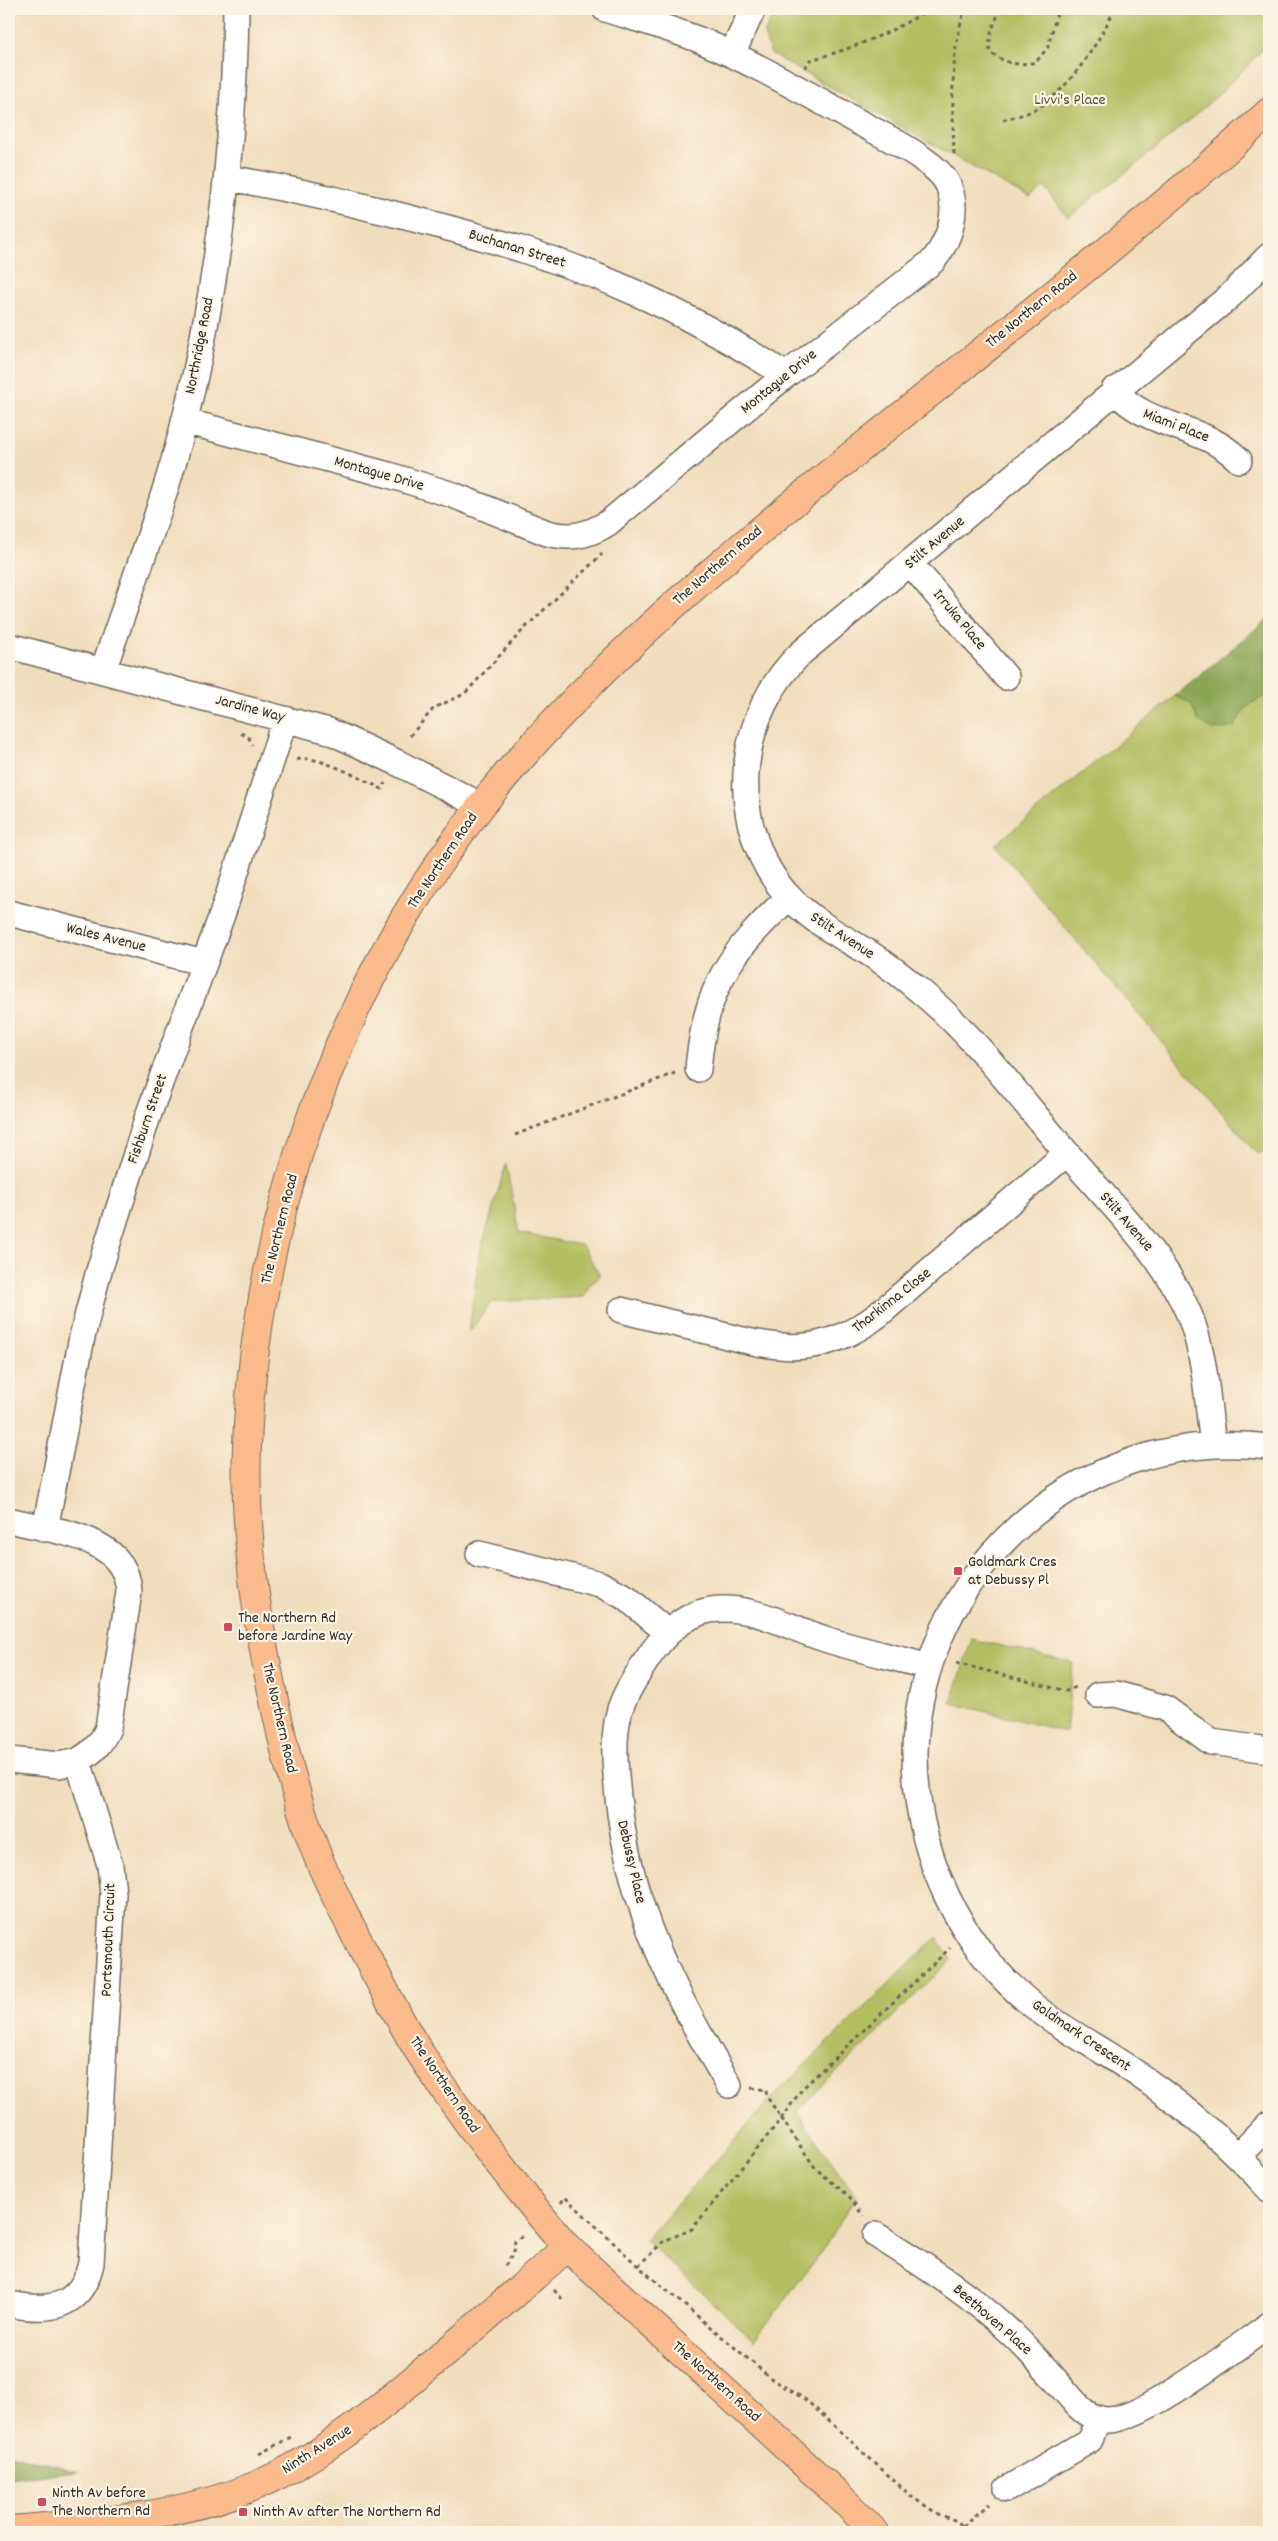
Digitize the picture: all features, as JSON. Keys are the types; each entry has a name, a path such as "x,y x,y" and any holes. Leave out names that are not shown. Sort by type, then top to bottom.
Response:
{"main road":[{"name":"The Northern Road","path":"875,2532 834,2491 568,2247 490,2151 414,2043 336,1898 313,1845 277,1718 256,1600 250,1549 247,1446 257,1338 276,1236 301,1149 323,1084 366,987 418,896 480,805 566,710 636,640 720,563 1144,220 1269,112"},
{"name":"Ninth Avenue","path":"9,2530 110,2522 161,2514 255,2485 298,2465 335,2442 380,2408 568,2247"}],"street":[{"name":"Northridge Road","path":"103,671 149,542 184,421 206,316 228,178 232,130 236,9"},
{"name":"Montague Drive","path":"184,421 390,476 453,495 547,532 562,536 588,534 608,523 786,376 933,261 943,248 950,232 952,200 948,186 939,172 920,157 795,86 732,54 671,30 605,9"},
{"path":"732,54 753,9"},
{"name":"Buchanan Street","path":"228,178 314,194 443,227 515,246 578,268 638,293 694,322 786,376"},
{"name":"Stilt Avenue","path":"1213,1445 1201,1351 1185,1305 1156,1257 947,1013 891,968 823,927 789,897 778,883 759,849 746,803 746,766 756,722 770,692 789,664 911,564 1114,390 1230,296 1269,256"},
{"name":"Miami Place","path":"1114,390 1136,411 1161,422 1206,436 1230,451 1239,460"},
{"name":"Irruka Place","path":"911,564 1006,677"},
{"name":"Jardine Way","path":"9,646 329,731 396,762 480,805"},
{"name":"Fishburn Street","path":"45,1529 82,1337 98,1274 148,1116 222,915 285,719"},
{"path":"698,1069 706,1013 720,978 752,934 789,897"},
{"name":"Wales Avenue","path":"9,913 204,963"},
{"name":"Tharkinna Close","path":"621,1310 776,1347 807,1347 833,1341 864,1326 878,1316 1067,1153"},
{"name":"Goldmark Crescent","path":"1269,1448 1213,1445 1160,1452 1126,1462 1080,1483 1028,1518 1003,1541 970,1583 942,1632 929,1666 919,1709 915,1742 919,1805 934,1867 948,1899 966,1932 1001,1976 1030,2003 1162,2091 1238,2156 1269,2189"},
{"path":"9,1520 76,1537 107,1549 118,1559 129,1580 129,1592 108,1728 102,1742 91,1753 78,1761 59,1765 9,1760"},
{"path":"479,1554 600,1584 627,1598 668,1633"},
{"name":"Debussy Place","path":"729,2085 689,2017 660,1959 636,1891 621,1822 614,1749 620,1710 631,1683 668,1633 702,1612 734,1610 775,1620 841,1644 929,1666"},
{"path":"1098,1695 1116,1694 1165,1708 1211,1742 1269,1750"},
{"name":"Portsmouth Circuit","path":"9,2304 43,2309 64,2303 79,2291 88,2274 91,2263 113,1894 110,1865 78,1761"},
{"path":"1238,2156 1269,2124"},
{"name":"Beethoven Place","path":"876,2235 931,2269 987,2312 1028,2350 1078,2406 1086,2413 1098,2418"},
{"path":"1007,2489 1090,2440 1098,2418 1107,2420 1131,2415 1196,2376 1269,2325"}],"path":[{"path":"804,69 810,60 872,39 904,25 929,9"},
{"path":"954,157 953,75 956,44 965,9"},
{"path":"1001,9 994,22 989,42 990,52 1008,64 1036,62 1048,47 1058,9"},
{"path":"1003,120 1030,112 1054,95 1078,69 1098,40 1115,9"},
{"path":"410,736 434,708 464,694 523,630 607,550"},
{"path":"294,763 300,758 307,758 345,772 382,789 389,776"},
{"path":"515,1135 671,1074 698,1069"},
{"path":"956,1663 1066,1691 1074,1687 1098,1695"},
{"path":"638,2266 664,2241 692,2229 781,2119 802,2089 966,1932"},
{"path":"729,2085 766,2090 767,2097 781,2119 816,2168 849,2196 876,2235"},
{"path":"562,2202 565,2197 638,2266 772,2379 806,2400 912,2497 963,2526 969,2532"},
{"path":"504,2268 514,2252 515,2241 521,2238"},
{"path":"254,2457 283,2440 298,2435"},
{"path":"963,2526 1007,2489"}],"green space":[{"name":"Livvi's Place","path":"776,9 1269,9 1269,42 1247,67 1198,113 1068,218 1044,187 1030,199 771,54 764,34"},
{"path":"1269,618 1269,695 1248,706 1240,715 1234,727 1213,730 1198,720 1191,703 1175,696"},
{"path":"1269,695 1269,721 1262,729 1269,735 1269,1149 1257,1154 995,845 1175,696 1191,703 1198,720 1234,727 1240,715 1248,706"},
{"path":"506,1164 519,1233 582,1245 600,1276 589,1286 584,1297 492,1302 469,1332 479,1256"},
{"path":"972,1639 1073,1663 1066,1732 951,1703"},
{"path":"937,1937 951,1960 796,2112 856,2196 824,2248 754,2341 645,2240 781,2088"},
{"path":"9,2454 78,2471 9,2478"}],"place":[{"name":"Goldmark Cres at Debussy Pl","path":"958,1571"},
{"name":"The Northern Rd before Jardine Way","path":"228,1627"},
{"name":"Ninth Av before The Northern Rd","path":"42,2502"},
{"name":"Ninth Av after The Northern Rd","path":"243,2512"}]}
